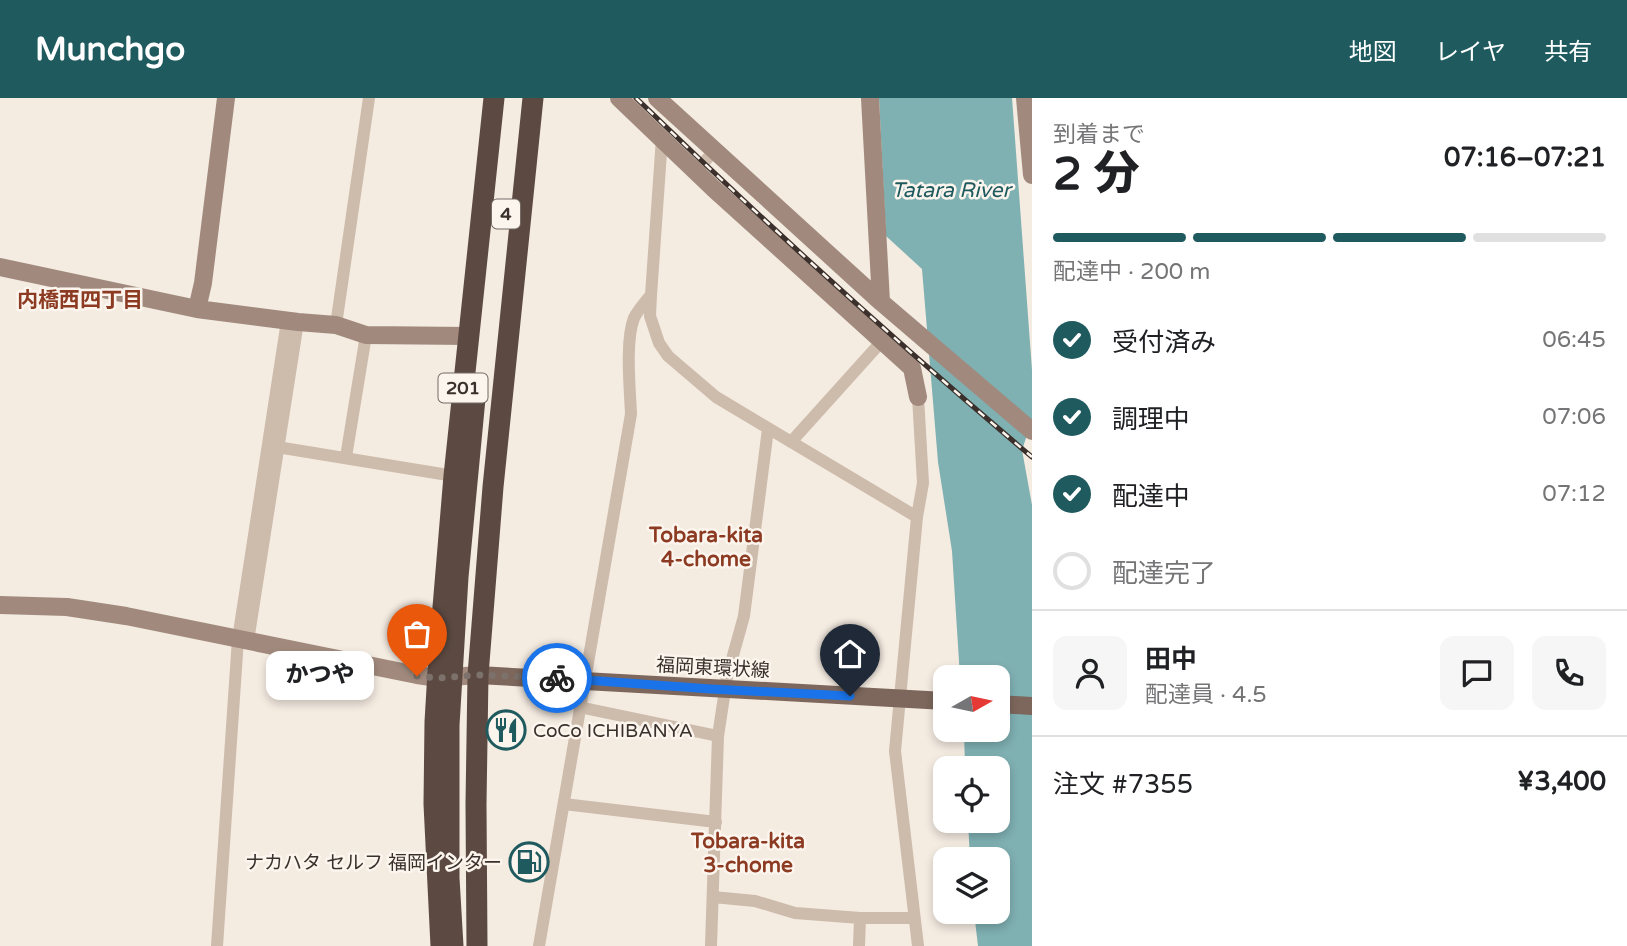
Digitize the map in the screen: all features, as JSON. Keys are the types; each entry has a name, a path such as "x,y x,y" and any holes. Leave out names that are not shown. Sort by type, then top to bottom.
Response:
{"highway":[{"name":"201","path":"442,946 434,804 438,678 454,476 494,98"},
{"name":"4","path":"467,946 461,817 463,705 482,390 507,98"},
{"name":"4","path":"453,946 449,878 449,725 459,563 519,98"},
{"name":"201","path":"477,946 478,675 494,473 533,98"}],"main road":[{"name":"福岡東環状線","path":"478,675 933,700"},
{"path":"1010,705 1032,706"}],"street":[{"path":"197,309 203,283 226,98"},
{"path":"336,326 369,98"},
{"path":"620,98 912,368 918,397 923,483 917,517 895,751 918,946"},
{"path":"657,98 881,302 1032,431"},
{"path":"870,98 881,302"},
{"path":"1025,98 1032,175"},
{"path":"662,138 650,316 659,343 668,356 716,397 917,517"},
{"path":"696,171 715,150"},
{"path":"0,267 197,309 336,326 366,335 468,336"},
{"path":"539,946 631,414 631,331 635,316 651,295"},
{"path":"217,946 243,640 293,322"},
{"path":"346,457 366,335"},
{"path":"791,442 882,341"},
{"path":"711,946 718,736 729,669 744,616 768,429"},
{"path":"273,446 454,476"},
{"path":"0,605 67,607 126,616 417,676 438,678 478,675"},
{"path":"579,707 718,736"},
{"path":"564,804 716,822"},
{"path":"713,897 755,901 795,913 860,918 914,918"},
{"path":"859,946 860,918"}],"water":[{"name":"Tatara River","path":"879,98 1012,98 1032,370 1032,420 1022,450 1032,505 1032,946 978,946 975,924 1010,924 1010,847 969,847 969,833 1010,833 1010,756 965,756 964,742 1010,742 1010,665 959,665 952,551 938,462 922,269 886,236"}],"railway":[{"path":"636,98 831,281 1032,457"}],"way so far":[{"path":"417,676 557,678"}],"place":[{"name":"かつや","path":"417,676"},
{"name":"CoCo ICHIBANYA","path":"506,730"},
{"name":"ナカハタ セルフ 福岡インター","path":"529,862"}],"district":[{"name":"内橋西四丁目","path":"80,300"},
{"name":"Tobara-kita 4-chome","path":"706,547"},
{"name":"Tobara-kita 3-chome","path":"748,853"}],"route":[{"path":"557,678 850,696"}]}
